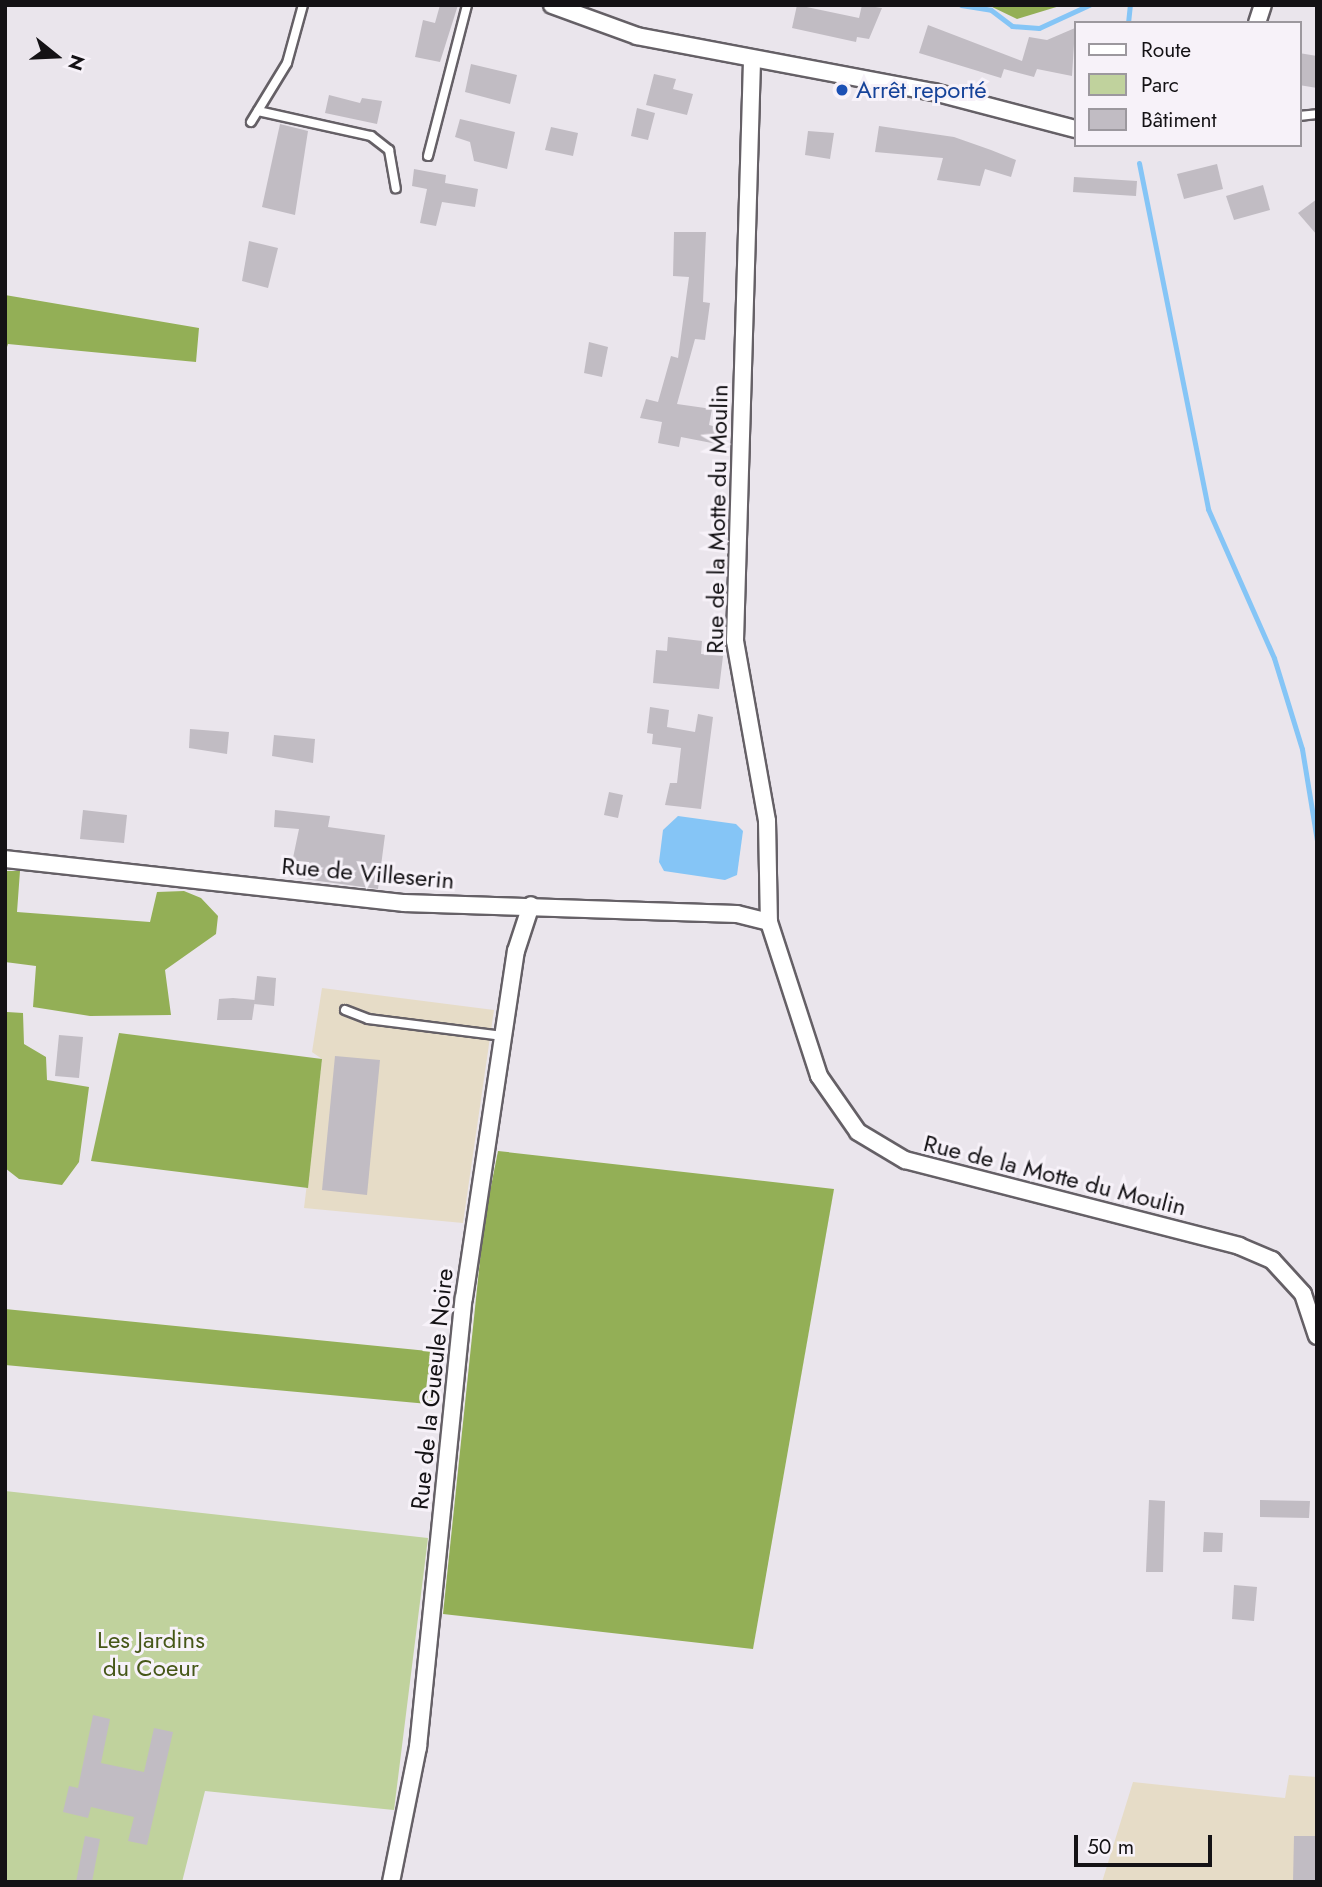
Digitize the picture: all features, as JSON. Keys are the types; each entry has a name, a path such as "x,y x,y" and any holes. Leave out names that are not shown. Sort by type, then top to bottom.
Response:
{"street":[{"path":"552,5 637,36 752,61 934,92 1074,130"},
{"name":"Rue de la Motte du Moulin","path":"752,61 735,641 767,821 769,922 819,1076 858,1132 905,1160 988,1185 1239,1246 1286,1271 1303,1294 1317,1336"},
{"name":"Rue de Villeserin","path":"5,859 404,903 531,905 737,914 769,922"},
{"name":"Rue de la Gueule Noire","path":"391,1882 418,1747 464,1298 521,927 531,905"}],"lane":[{"path":"251,122 287,63 303,5"},
{"path":"428,156 467,5"},
{"path":"258,111 370,136 389,150 396,188"},
{"path":"345,1010 368,1019 503,1036"}],"shaded area":[{"path":"322,988 494,1010 463,1223 304,1208 322,1059 312,1052"},
{"path":"1289,1775 1317,1777 1317,1882 1102,1882 1133,1782 1285,1798"}],"green space":[{"path":"988,5 1063,5 1017,19"},
{"path":"5,295 199,328 196,362 8,344 5,353"},
{"path":"5,871 20,871 17,912 150,922 157,892 184,891 201,898 218,916 216,934 165,970 171,1015 90,1016 33,1007 36,966 5,962"},
{"path":"7,1012 23,1013 24,1044 46,1057 47,1080 89,1087 79,1162 62,1185 19,1179 5,1168"},
{"path":"119,1033 322,1059 308,1188 91,1161"},
{"path":"498,1151 834,1189 753,1649 443,1614 484,1222"},
{"path":"5,1309 438,1352 439,1405 5,1365"},
{"name":"Les Jardins du Coeur","path":"5,1491 428,1538 394,1810 205,1791 182,1882 5,1882"}],"water":[{"path":"678,816 736,824 743,831 737,875 725,880 664,871 659,862 663,830"}],"building":[{"path":"440,5 458,5 440,62 415,57 423,20 435,23"},
{"path":"797,5 859,18 862,5 882,8 869,39 857,37 856,42 792,28"},
{"path":"928,25 1022,61 1029,37 1047,40 1074,28 1072,76 1037,69 1034,77 1004,69 1001,78 919,53"},
{"path":"1301,53 1317,56 1317,88 1301,85"},
{"path":"471,64 517,75 510,104 465,92"},
{"path":"654,74 676,79 673,89 693,94 687,115 646,105"},
{"path":"329,95 360,103 362,98 382,101 377,124 325,113"},
{"path":"637,108 655,113 648,140 631,136"},
{"path":"460,119 515,132 507,169 474,161 470,142 455,137"},
{"path":"280,124 308,131 295,215 262,207"},
{"path":"879,126 954,137 991,150 1016,160 1011,177 985,169 980,186 937,180 943,158 875,152"},
{"path":"551,127 578,133 573,156 545,150"},
{"path":"808,131 834,133 830,159 805,155"},
{"path":"1217,164 1223,189 1184,199 1177,174"},
{"path":"414,169 446,175 445,183 478,189 475,207 442,202 436,226 420,223 427,189 412,186"},
{"path":"1074,177 1137,181 1136,196 1073,192"},
{"path":"1263,185 1270,210 1234,220 1226,196"},
{"path":"1317,199 1317,235 1298,213"},
{"path":"674,232 706,232 703,302 710,303 705,340 695,339 677,404 712,409 709,425 721,428 717,444 681,437 679,447 658,443 662,422 640,418 646,399 658,402 671,356 678,358 689,277 673,276"},
{"path":"249,241 278,248 268,288 242,281"},
{"path":"589,342 608,347 602,377 584,373"},
{"path":"668,637 702,641 701,654 723,656 719,689 653,683 656,650 667,651"},
{"path":"650,707 669,710 667,727 695,732 698,714 713,717 701,809 665,805 670,783 677,783 681,748 652,744 653,734 647,733"},
{"path":"190,729 229,732 227,754 189,748"},
{"path":"274,735 315,739 313,763 272,756"},
{"path":"609,792 623,795 618,818 604,815"},
{"path":"83,810 127,815 124,843 80,839"},
{"path":"275,810 330,816 328,827 385,835 378,889 289,877 299,829 274,827"},
{"path":"257,976 276,978 274,1006 254,1004"},
{"path":"219,999 255,1000 252,1020 217,1020"},
{"path":"59,1035 83,1037 79,1078 55,1076"},
{"path":"335,1056 380,1060 367,1195 322,1190"},
{"path":"1149,1500 1165,1501 1163,1572 1146,1572"},
{"path":"1260,1500 1310,1501 1309,1518 1260,1517"},
{"path":"1204,1532 1223,1533 1222,1552 1203,1552"},
{"path":"1234,1585 1257,1587 1254,1621 1232,1619"},
{"path":"93,1715 110,1719 101,1763 144,1772 154,1728 173,1732 147,1845 128,1841 134,1817 91,1807 88,1818 63,1812 69,1786 78,1788"},
{"path":"85,1836 100,1839 92,1882 76,1882"},
{"path":"1294,1836 1317,1836 1317,1882 1293,1882"}],"waterway":[{"path":"961,5 991,10 1012,26 1039,28 1089,5"},
{"path":"1128,21 1130,5"},
{"path":"1139,163 1208,509 1274,658 1302,749 1317,841"}],"place":[{"name":"Arrêt reporté","path":"842,90"}]}
